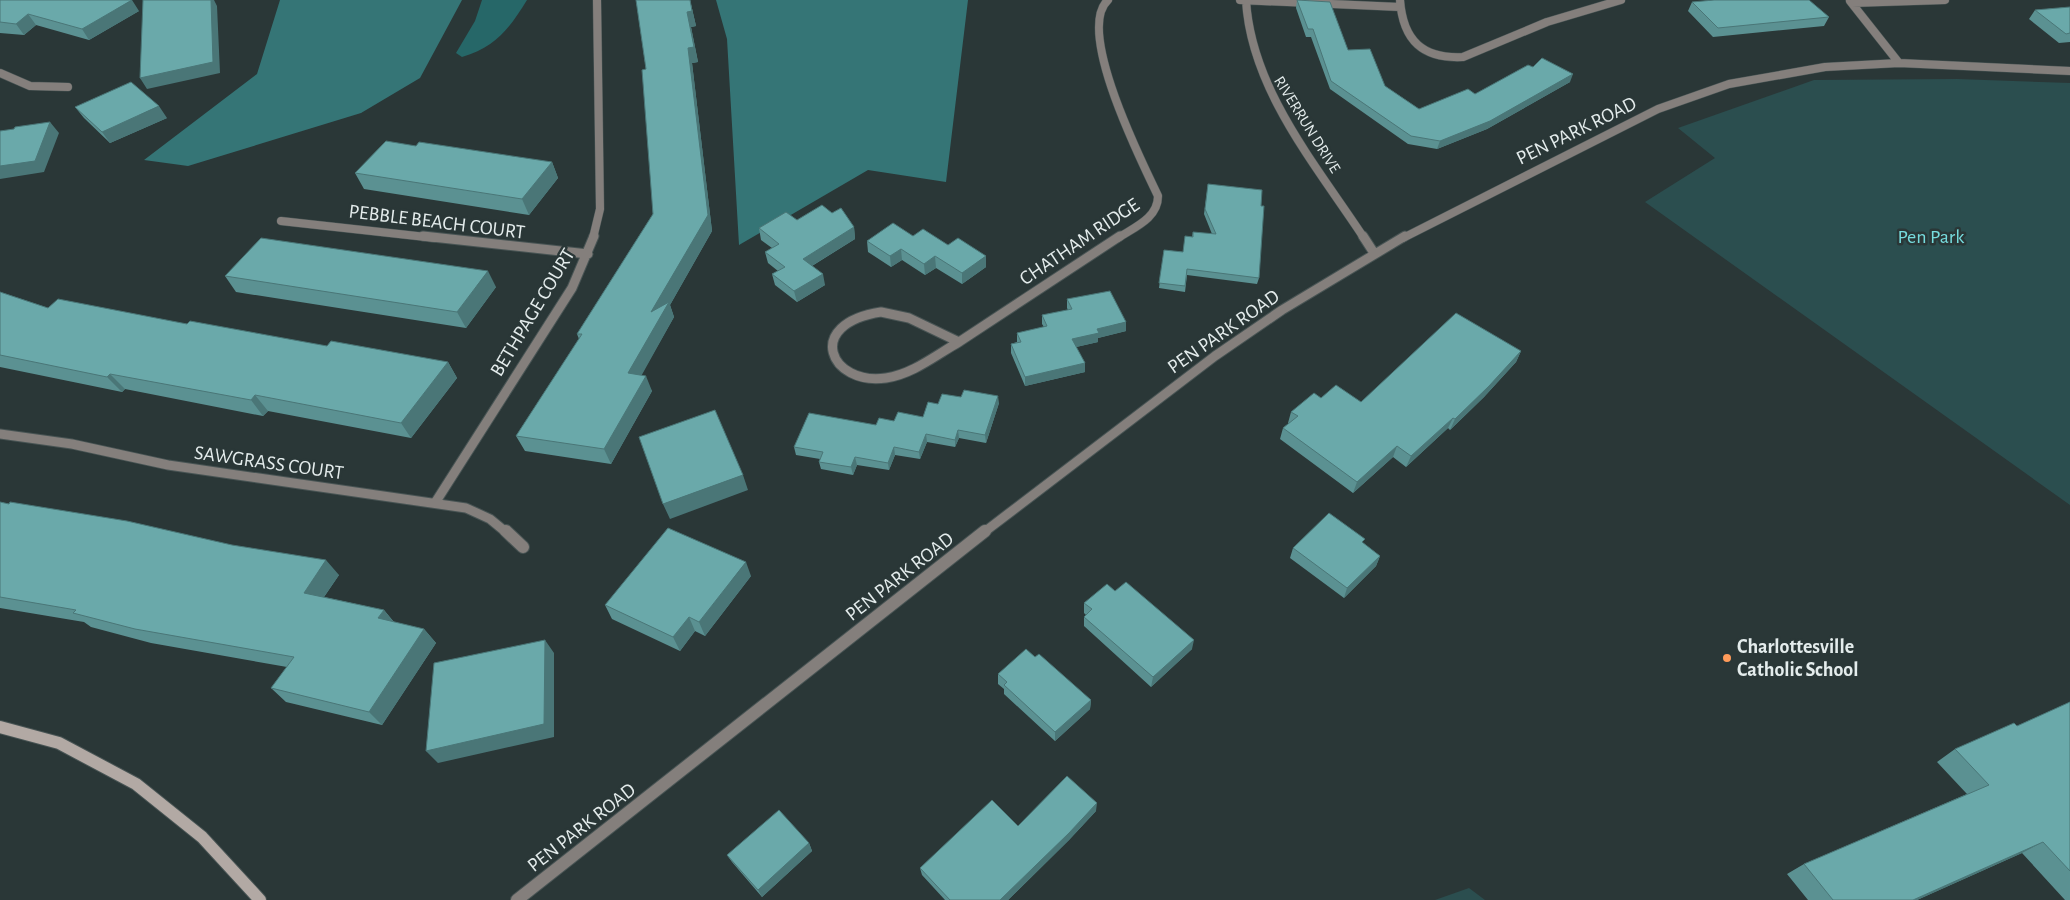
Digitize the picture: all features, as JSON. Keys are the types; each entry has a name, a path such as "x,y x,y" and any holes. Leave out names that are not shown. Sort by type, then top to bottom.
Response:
{"street":[{"name":"BETHPAGE COURT","path":"435,503 572,288 588,254 600,210 597,0"},
{"name":"CHATHAM RIDGE","path":"959,342 1151,216 1158,205 1158,196 1112,93 1102,52 1099,14 1101,7 1108,0"},
{"path":"1239,0 1400,3 1410,39 1415,46 1425,52 1452,58 1463,57 1547,22 1621,0"},
{"name":"RIVERRUN DRIVE","path":"1246,0 1246,18 1250,46 1274,100 1374,253"},
{"path":"1850,1 1945,0"},
{"path":"1850,1 1899,63"},
{"name":"PEN PARK ROAD","path":"517,900 994,524 1215,356 1282,310 1374,253 1445,214 1658,109 1700,93 1777,74 1825,67 1899,63 2070,71"},
{"path":"0,73 30,86 68,86"},
{"name":"PEBBLE BEACH COURT","path":"281,221 588,254"},
{"path":"880,312 909,318 959,342 905,373 885,378 864,377 846,371 837,362 832,350 835,336 845,324 861,316 880,312"},
{"name":"SAWGRASS COURT","path":"0,434 72,444 168,465 466,508 482,513 496,522 523,546"},
{"path":"0,727 56,742 112,768 155,796 188,823 220,854 260,900"}],"green space":[{"name":"Pen Park","path":"1957,79 2070,83 2070,505 1645,202 1715,158 1678,128 1814,80"},
{"path":"1469,888 1485,900 1435,900"}],"shaded area":[{"path":"280,0 462,0 420,78 361,113 188,166 144,160 257,74"},
{"path":"482,0 527,0 514,20 500,36 484,48 462,57 456,53 475,21"},
{"path":"716,0 968,0 946,182 868,170 739,245 727,39"}],"building":[{"path":"0,0 132,0 82,29 28,14 16,24 0,22"},
{"path":"143,0 211,0 213,62 140,78"},
{"path":"636,0 690,0 692,11 687,12 694,47 688,48 708,215 651,312 669,302 628,373 646,376 604,449 516,436 582,334 577,334 653,214 642,70 646,69"},
{"path":"1297,0 1330,2 1348,50 1370,49 1385,86 1419,109 1468,89 1475,94 1528,65 1533,67 1542,58 1573,74 1490,121 1440,141 1411,136 1331,81 1313,29 1308,29"},
{"path":"1714,0 1809,0 1829,17 1718,28 1692,2"},
{"path":"2070,7 2070,33 2066,34 2035,10"},
{"path":"131,82 159,106 102,132 75,107"},
{"path":"50,122 35,161 0,166 0,131"},
{"path":"386,141 416,146 419,142 552,162 522,199 355,173"},
{"path":"1208,184 1262,190 1261,206 1264,206 1259,278 1187,269 1185,286 1159,283 1164,250 1183,252 1185,236 1193,237 1193,232 1216,234 1205,209"},
{"path":"822,205 832,213 841,208 854,227 803,259 823,274 794,291 772,274 785,267 765,252 779,244 759,228 786,212 797,220"},
{"path":"893,223 913,236 923,229 948,245 958,238 986,256 962,273 935,256 924,264 901,249 890,256 867,241"},
{"path":"261,238 488,271 457,312 225,276"},
{"path":"1110,291 1126,322 1097,329 1099,333 1072,339 1085,363 1025,377 1011,344 1021,342 1017,333 1047,326 1042,315 1072,309 1067,299"},
{"path":"0,292 48,308 58,299 187,324 190,321 327,346 331,341 448,362 401,423 255,395 251,400 110,374 107,377 0,355"},
{"path":"1456,313 1521,351 1455,419 1453,418 1411,456 1397,446 1357,482 1283,428 1298,416 1291,412 1314,393 1321,398 1336,385 1361,402"},
{"path":"964,390 998,396 985,435 958,430 955,440 926,434 919,452 894,447 888,463 855,457 851,467 819,462 823,452 794,447 809,413 876,425 879,418 894,421 898,412 923,417 928,402 938,404 942,394 961,397"},
{"path":"715,410 743,475 663,504 639,437"},
{"path":"0,502 127,521 232,545 326,560 304,593 384,610 378,618 424,629 369,712 271,688 294,657 135,629 73,613 76,610 0,597"},
{"path":"1329,513 1365,539 1362,542 1380,556 1347,588 1293,548"},
{"path":"668,528 746,562 699,622 689,617 673,637 605,605"},
{"path":"1126,582 1194,640 1153,677 1084,617 1092,609 1084,603 1107,584 1115,591"},
{"path":"545,640 544,724 426,751 434,663"},
{"path":"1026,649 1035,657 1039,654 1091,700 1055,732 1004,685 1007,682 998,674"},
{"path":"2070,702 2070,871 2043,842 1913,900 1833,900 1804,864 1989,785 1955,749 2014,723 2017,726"},
{"path":"1067,776 1097,803 1000,900 950,900 920,868 992,800 1018,826"},
{"path":"779,810 809,843 758,890 727,855"}],"place":[{"name":"Charlottesville Catholic School","path":"1727,658"}]}
